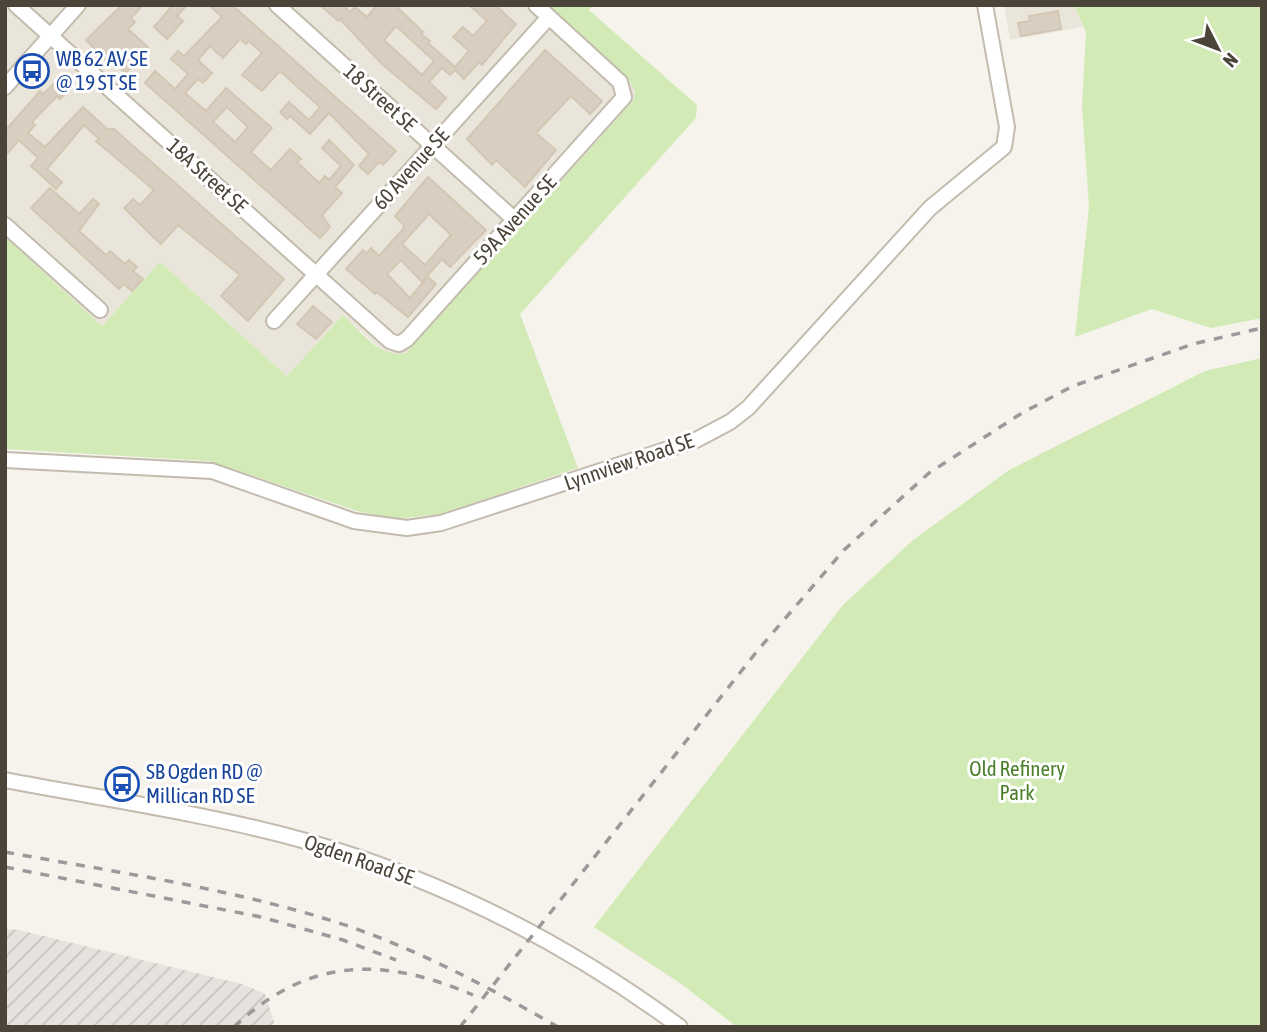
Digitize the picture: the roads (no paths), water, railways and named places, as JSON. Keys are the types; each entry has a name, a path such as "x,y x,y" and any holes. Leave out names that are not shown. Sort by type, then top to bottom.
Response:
{"street":[{"name":"18A Street SE","path":"16,5 399,344"},
{"path":"5,87 78,5"},
{"name":"18 Street SE","path":"276,5 515,220"},
{"path":"536,5 549,17"},
{"name":"Lynnview Road SE","path":"5,460 212,471 354,521 407,528 441,523 696,440 730,422 748,408 930,208 1004,147 1007,127 985,5"},
{"name":"60 Avenue SE","path":"274,321 549,17"},
{"name":"59A Avenue SE","path":"399,344 407,339 622,101 625,91 620,82 549,17"},
{"path":"5,225 100,310"},
{"name":"Ogden Road SE","path":"5,780 237,823 383,866 461,898 554,944 680,1027"}],"railway":[{"path":"460,1027 758,650 844,550 929,473 1022,413 1073,386 1193,344 1262,328"},
{"path":"5,852 221,892 348,926 403,947 456,972 558,1027"},
{"path":"5,867 261,917 343,940 396,960"},
{"path":"234,1027 262,1004 290,987 319,976 348,970 409,974 473,995"}],"place":[{"name":"WB 62 AV SE @ 19 ST SE","path":"32,71"},
{"name":"SB Ogden RD @ Millican RD SE","path":"122,784"}],"park label":[{"name":"Old Refinery Park","path":"1017,781"}]}
